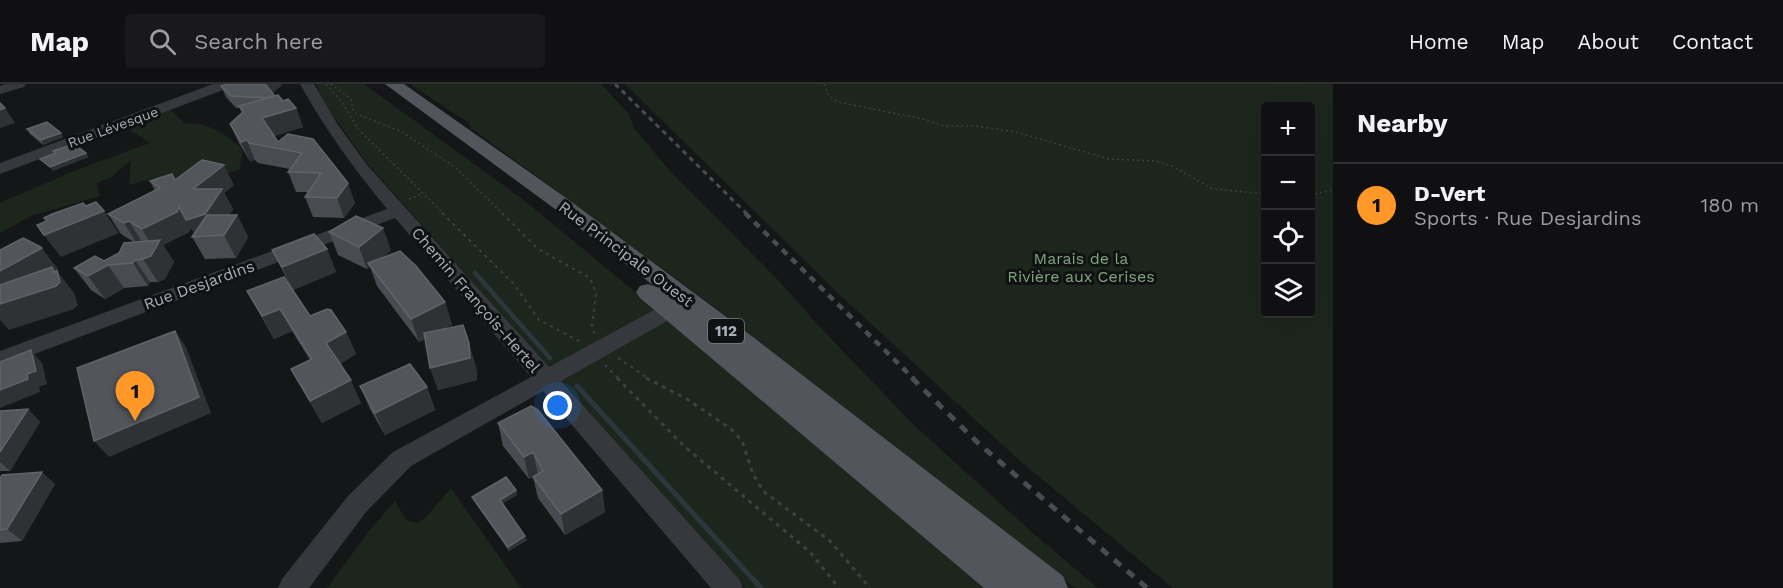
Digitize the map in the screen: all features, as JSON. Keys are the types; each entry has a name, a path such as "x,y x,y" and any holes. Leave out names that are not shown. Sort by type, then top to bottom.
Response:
{"main road":[{"name":"Rue Principale Ouest","path":"372,84 680,305 1052,588"},
{"name":"Rue Principale Ouest","path":"393,84 489,149 680,305 1010,588"}],"street":[{"path":"0,90 19,84"},
{"name":"Rue Lévesque","path":"0,169 226,84"},
{"name":"Chemin François-Hertel","path":"307,84 319,108 343,144 398,211 729,588"},
{"name":"Rue Desjardins","path":"0,358 398,211"},
{"path":"292,588 358,502 402,459 547,381 680,305"}],"path":[{"path":"326,84 358,129 514,284 539,320 579,340 685,447 794,537 839,588"},
{"path":"824,84 829,96 838,102 946,126 977,126 1016,132 1109,159 1156,161 1172,166 1213,189 1261,194"},
{"path":"1315,194 1333,190"}],"green space":[{"path":"316,84 364,84 525,201 993,588 745,588 367,163 321,98"},
{"path":"410,84 601,84 629,114 634,128 670,171 781,283 914,425 1035,535 1098,588 1075,588 716,308 471,128 469,123"},
{"name":"Marais de la Rivière aux Cerises","path":"625,84 1333,84 1333,588 1173,588 1020,461 841,296"},
{"path":"169,109 186,124 209,127 238,145 243,151 239,170 166,193 154,178 129,185 131,160 111,177 97,183 100,196 31,216 0,233 0,204 2,202 74,171 150,143 124,126"},
{"path":"451,488 521,588 327,588 369,531 395,501 406,520 418,523"}],"building":[{"path":"265,84 275,96 267,98 231,96 221,86"},
{"path":"278,95 283,101 288,99 296,108 262,118 278,142 288,134 313,139 348,183 337,198 305,197 321,173 288,172 302,153 249,143 247,140 241,142 230,124 243,112 239,106"},
{"path":"47,122 61,133 41,140 27,129"},
{"path":"74,144 86,153 50,167 40,159 56,153 53,151"},
{"path":"202,160 224,165 193,189 222,189 205,214 186,220 179,207 177,212 142,229 129,221 124,223 108,214 160,188 150,181 172,174 175,180"},
{"path":"96,202 104,211 44,235 37,225 47,221 44,218 52,214 83,203 86,206"},
{"path":"207,215 237,215 224,235 192,237"},
{"path":"356,216 383,228 359,247 329,232"},
{"path":"314,234 327,249 282,267 272,250"},
{"path":"23,238 42,248 0,271 0,250"},
{"path":"160,240 151,256 135,260 133,263 108,265 88,276 74,268 95,256 104,261 119,253 124,243"},
{"path":"400,251 416,266 445,302 411,319 368,263"},
{"path":"52,267 54,272 57,271 60,282 56,286 0,304 0,285"},
{"path":"284,277 310,316 327,309 331,310 346,332 326,343 351,380 310,401 291,369 312,359 280,309 262,316 247,291"},
{"path":"463,325 469,343 470,358 430,368 424,333"},
{"path":"175,331 199,397 94,441 77,368"},
{"path":"31,350 36,371 27,374 28,379 0,390 0,362"},
{"path":"410,364 427,387 375,413 360,386"},
{"path":"531,406 538,410 602,490 561,514 533,477 543,471 533,452 524,457 498,423"},
{"path":"28,409 0,452 0,411"},
{"path":"42,472 7,529 0,530 0,478 2,475"},
{"path":"506,477 516,490 500,500 525,536 508,547 472,497"}],"waterway":[{"path":"475,273 550,358"},
{"path":"577,386 761,588"}],"railway":[{"path":"615,84 747,214"},
{"path":"745,213 914,379"},
{"path":"912,378 978,443 1147,588"}],"place":[{"name":"D-Vert","path":"135,421"}]}
